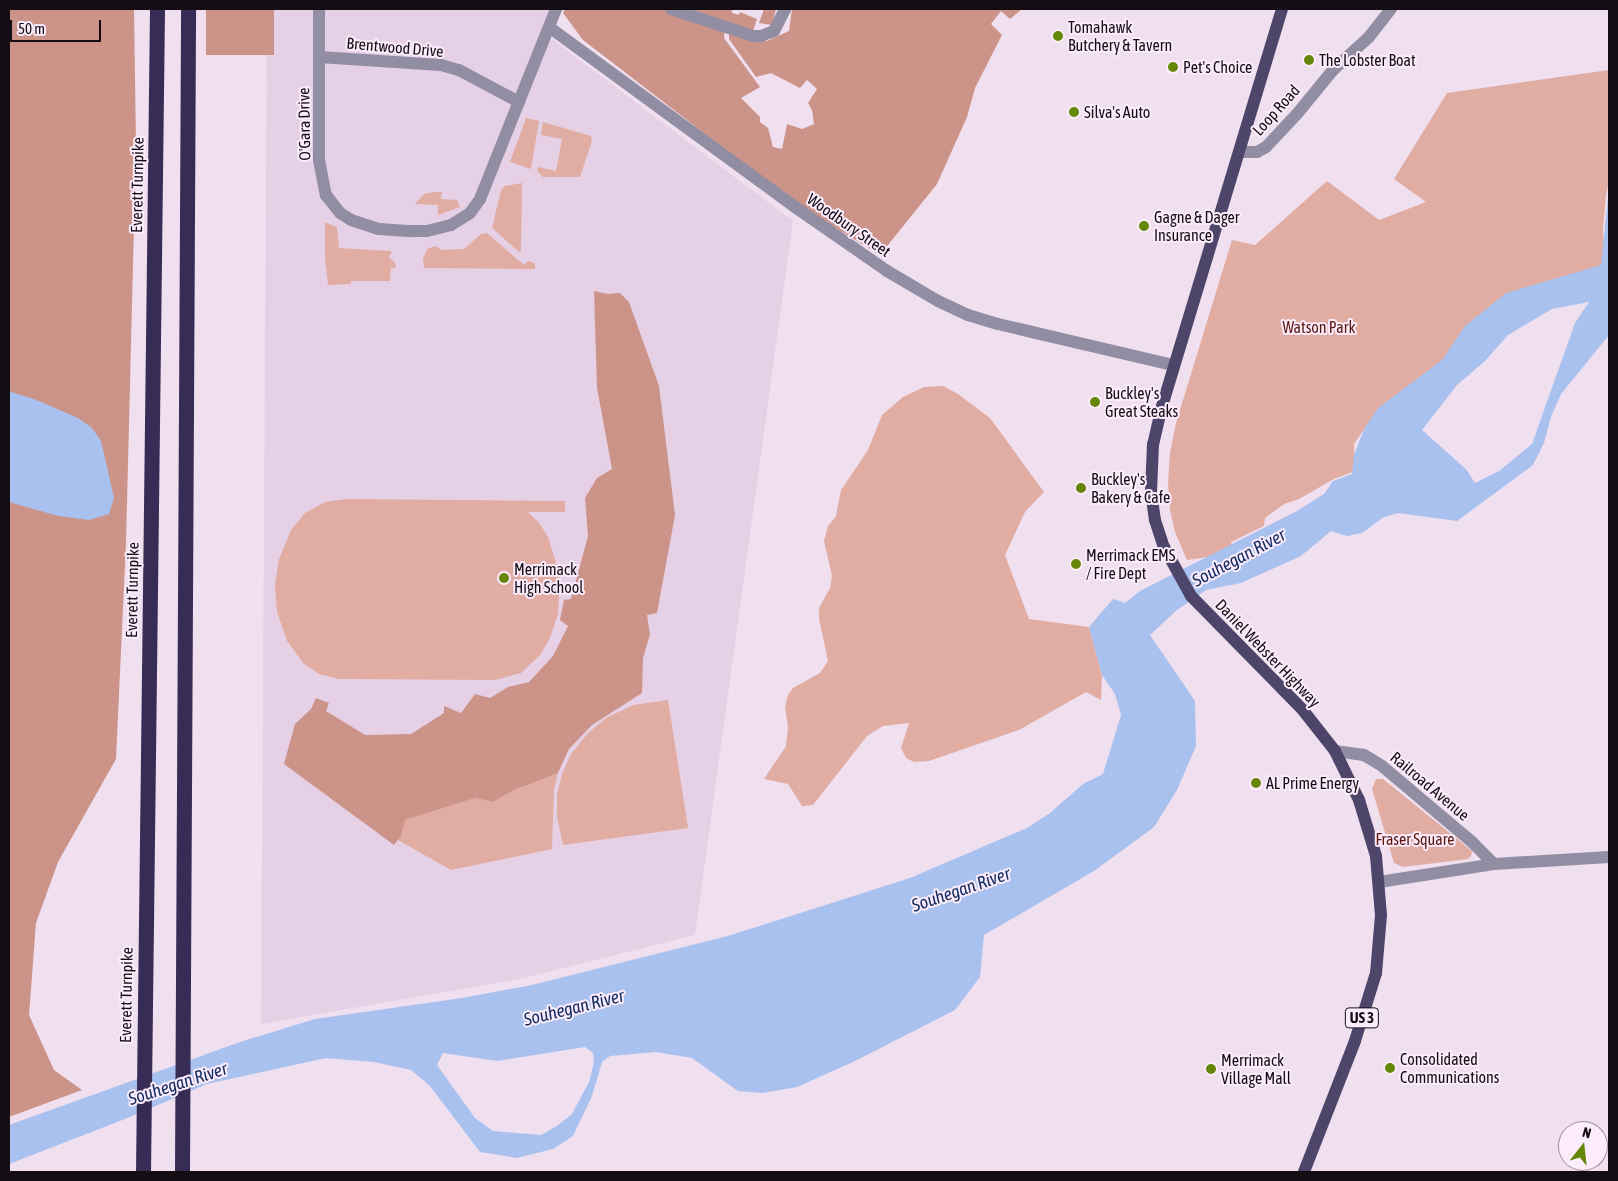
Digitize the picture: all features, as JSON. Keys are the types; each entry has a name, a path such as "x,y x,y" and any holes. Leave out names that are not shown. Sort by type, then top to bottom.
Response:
{"highway":[{"name":"Everett Turnpike","path":"142,1168 157,9"},
{"path":"182,1166 188,9"}],"main road":[{"name":"Daniel Webster Highway","path":"1282,9 1173,365 1153,444 1151,492 1155,520 1164,547 1192,596 1302,709 1335,751 1348,774 1368,827 1379,882 1380,944 1376,973 1355,1040 1304,1172"}],"street":[{"name":"O'Gara Drive","path":"319,9 319,160 326,194 340,213 364,225 386,229 427,231 451,225 461,219 475,206 485,189 556,9"},
{"path":"671,9 753,36 762,36 774,31 784,9"},
{"name":"Loop Road","path":"1239,152 1257,152 1266,147 1297,114 1333,70 1369,36 1391,9"},
{"name":"Woodbury Street","path":"549,27 794,207 887,271 938,301 968,315 998,324 1173,365"},
{"name":"Brentwood Drive","path":"319,57 442,65 459,70 519,102"},
{"name":"Railroad Avenue","path":"1335,751 1364,755 1382,766 1472,842 1494,864"},
{"path":"1379,882 1494,864 1609,857"}],"shaded area":[{"path":"9,9 134,9 136,146 126,543 116,759 58,862 36,923 29,1015 54,1070 82,1090 9,1117"},
{"path":"206,9 274,9 274,55 206,55"},
{"name":"Merrimack High School","path":"267,9 550,9 541,31 793,221 695,935 520,979 261,1024"},
{"path":"565,9 671,9 725,26 724,38 760,87 741,98 760,117 760,122 768,128 773,147 782,149 787,124 802,129 814,124 812,110 808,103 817,89 807,80 800,88 771,73 756,77 729,39 729,33 767,41 789,31 792,9 1022,9 1010,19 1001,11 991,24 1002,35 975,88 967,117 937,184 880,255 796,204 583,40 563,13"},
{"path":"690,9 732,9 732,13 739,15 740,12 757,19 753,31"},
{"path":"764,9 776,9 772,25 759,23"},
{"path":"594,291 608,294 620,293 629,302 659,386 675,515 657,613 647,615 650,634 643,658 642,693 592,725 569,749 558,773 514,790 493,802 475,798 405,820 401,836 394,845 284,764 295,724 311,709 316,698 329,703 326,711 365,735 411,734 444,713 444,706 461,713 475,694 490,698 508,687 529,682 553,656 568,626 560,620 564,600 571,599 588,536 585,498 597,478 612,469 597,388"}],"green space":[{"name":"Watson Park","path":"1609,70 1609,182 1603,229 1605,264 1447,368 1367,425 1354,444 1355,471 1334,479 1299,499 1284,504 1265,518 1264,526 1231,542 1233,548 1208,557 1187,560 1175,532 1170,510 1168,483 1170,453 1176,423 1232,240 1255,245 1327,181 1379,220 1426,202 1394,179 1447,93"},
{"path":"526,118 539,121 531,169 510,162"},
{"path":"543,122 591,136 592,141 580,177 543,177 537,171 538,167 556,171 562,139 541,135"},
{"path":"522,183 521,251 519,252 492,228 501,190 505,186"},
{"path":"442,192 441,199 457,200 460,207 438,215 438,205 415,204 424,194"},
{"path":"325,222 337,227 339,248 392,252 389,257 395,263 396,268 391,268 390,281 351,281 351,284 328,285 325,258"},
{"path":"487,233 524,265 528,261 535,263 535,269 424,268 423,259 427,249 435,246 442,250 464,249 481,234"},
{"path":"943,386 958,394 990,418 1044,492 1025,512 1005,555 1029,619 1089,627 1102,675 1101,700 1086,692 1019,730 929,761 914,762 906,758 901,748 909,723 883,726 867,736 813,805 802,806 788,784 764,779 786,746 788,727 785,707 788,695 793,688 820,673 828,661 819,619 819,608 830,588 832,576 824,541 828,526 836,516 841,490 868,450 882,415 903,397 924,387"},
{"path":"346,499 565,501 565,512 528,512 539,523 548,537 560,576 558,614 550,638 541,654 521,673 495,680 339,679 319,674 304,664 287,641 277,612 275,585 279,559 291,530 305,513 325,502"},
{"path":"668,700 688,828 563,845 557,817 557,794 562,774 571,754 587,734 606,718 633,705"},
{"path":"558,773 554,790 552,849 451,870 398,840 405,820 475,798 493,802 514,790"},
{"name":"Fraser Square","path":"1376,779 1383,779 1472,851 1471,856 1468,859 1403,867 1394,863 1372,789"}],"water":[{"name":"Souhegan River","path":"1609,188 1609,335 1561,394 1551,417 1544,443 1533,465 1457,521 1398,513 1384,517 1362,533 1347,536 1331,531 1301,556 1241,583 1206,590 1177,610 1150,635 1195,701 1196,746 1177,790 1154,827 1094,871 984,935 980,977 955,1010 853,1062 797,1087 763,1093 738,1091 692,1058 656,1052 610,1056 602,1062 592,1096 573,1136 553,1149 517,1158 480,1152 430,1086 411,1070 374,1062 326,1058 207,1084 125,1119 9,1164 9,1125 240,1042 315,1019 462,998 532,985 728,936 910,878 1027,828 1050,813 1083,784 1103,774 1121,715 1115,694 1102,675 1089,627 1113,599 1125,603 1140,591 1297,511 1324,494 1333,481 1352,474 1354,455 1364,429 1378,408 1442,360 1465,326 1506,293 1601,265","holes":["1589,302 1575,323 1532,444 1499,471 1475,483 1466,469 1422,430 1457,385 1485,361 1508,335 1552,309","585,1047 593,1053 594,1062 589,1082 572,1114 557,1126 541,1135 493,1131 475,1118 437,1065 443,1053 497,1061"]},
{"path":"9,391 39,401 78,418 92,428 101,441 114,498 109,514 89,520 58,516 9,502"}],"place":[{"name":"Tomahawk Butchery & Tavern","path":"1058,36"},
{"name":"The Lobster Boat","path":"1309,60"},
{"name":"Pet's Choice","path":"1173,67"},
{"name":"Silva's Auto","path":"1074,112"},
{"name":"Gagne & Dager Insurance","path":"1144,226"},
{"name":"Buckley's Great Steaks","path":"1095,402"},
{"name":"Buckley's Bakery & Cafe","path":"1081,488"},
{"name":"Merrimack EMS / Fire Dept","path":"1076,564"},
{"name":"Merrimack High School","path":"504,578"},
{"name":"AL Prime Energy","path":"1256,783"},
{"name":"Consolidated Communications","path":"1390,1068"},
{"name":"Merrimack Village Mall","path":"1211,1069"}]}
